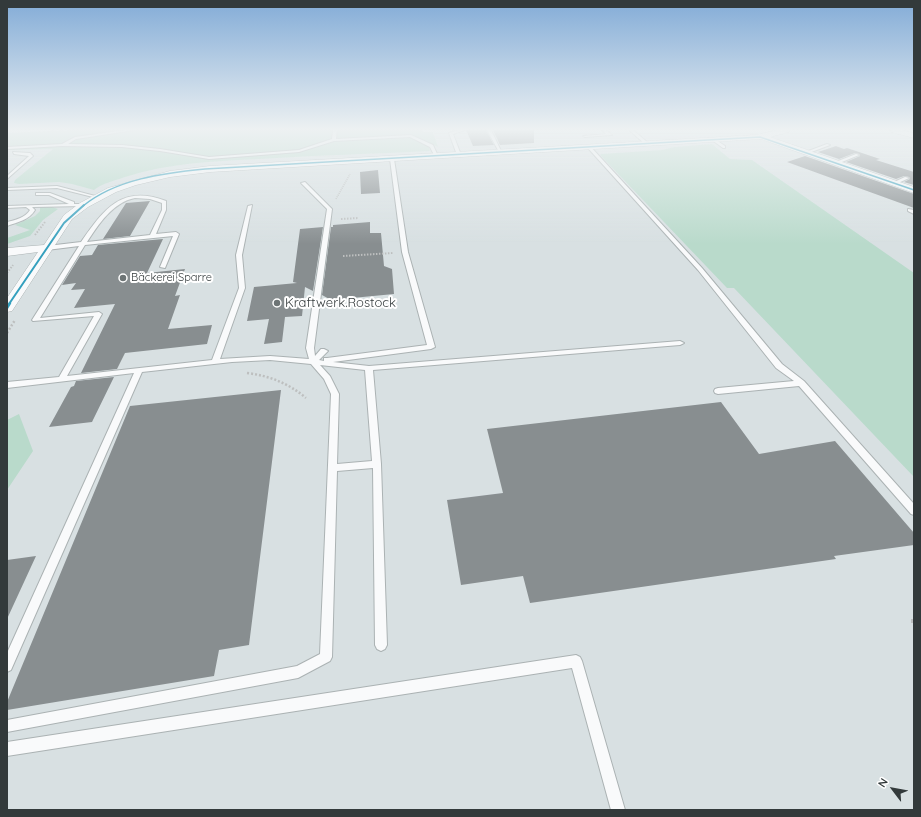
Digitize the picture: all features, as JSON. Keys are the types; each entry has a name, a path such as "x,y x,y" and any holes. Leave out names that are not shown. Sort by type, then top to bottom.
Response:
{"street":[{"path":"7,308 68,217 79,205 133,183 184,172 246,168"},
{"path":"849,168 914,190"},
{"path":"7,252 47,248"}],"lane":[{"path":"7,178 18,168"},
{"path":"312,362 431,347 405,252 393,168"},
{"path":"608,168 700,269 779,366 801,383 914,511"},
{"path":"894,183 907,178"},
{"path":"7,726 298,672 326,657 335,394 327,378 312,362 310,348 327,220 330,209 303,183"},
{"path":"7,189 57,187 97,197"},
{"path":"38,194 50,194 79,205"},
{"path":"62,378 99,314 35,320 82,245 109,209 126,199 151,196 164,202 164,210 152,236"},
{"path":"7,207 79,205"},
{"path":"7,224 30,215 33,210 27,206"},
{"path":"216,362 242,288 239,255 250,206"},
{"path":"47,248 176,234 163,267"},
{"path":"7,384 216,362 270,358 369,368 680,343"},
{"path":"312,362 324,351"},
{"path":"369,368 377,464 381,646"},
{"path":"7,666 139,371"},
{"path":"718,392 801,383"},
{"path":"333,468 377,464"},
{"path":"7,748 576,661 618,810"}],"path":[{"path":"330,209 351,172"},
{"path":"343,256 405,252"},
{"path":"7,333 16,320"},
{"path":"241,374 261,374 278,379 295,388 306,398"}],"green space":[{"path":"30,168 163,168 142,172 109,182 94,190 59,182 19,184 14,183 15,180"},
{"path":"613,168 764,168 914,273 914,477 734,288 727,288"},
{"path":"40,207 52,207 58,209 43,220 30,236 7,244 7,238 30,230 15,225 35,216 40,211"},
{"path":"19,414 33,451 7,490 7,420"}],"building":[{"path":"804,168 840,168 914,194 914,208"},
{"path":"864,168 902,168 914,172 914,185 904,182 910,179 909,177 904,176 896,179"},
{"path":"378,170 380,193 361,194 360,172"},
{"path":"150,201 130,236 103,239 126,203"},
{"path":"370,222 370,233 381,233 384,266 392,269 394,294 331,300 322,295 331,227 333,227 333,225"},
{"name":"Kraftwerk.Rostock","path":"323,227 313,291 305,287 302,316 285,317 282,342 264,344 269,319 247,321 254,287 297,283 293,282 300,229"},
{"path":"163,239 147,273 185,269 175,296 180,295 168,329 212,325 207,344 125,353 117,369 81,373 115,304 74,308 85,289 71,290 76,283 62,285 80,256 92,255 98,245"},
{"path":"114,377 92,422 49,427 71,387 74,386 76,381"},
{"path":"281,390 249,645 219,650 214,676 7,710 7,702 130,406"},
{"path":"721,402 759,454 835,441 914,533 914,545 834,556 836,559 530,603 523,576 461,585 447,500 503,493 487,429"},
{"path":"36,556 7,619 7,560"}],"transit line":[{"path":"7,308 64,223 87,202 108,191 131,182 180,172 219,168"},
{"path":"850,168 914,190"}],"place":[{"name":"Bäckerei Sparre","path":"123,278"},
{"name":"Kraftwerk.Rostock","path":"277,303"}]}
